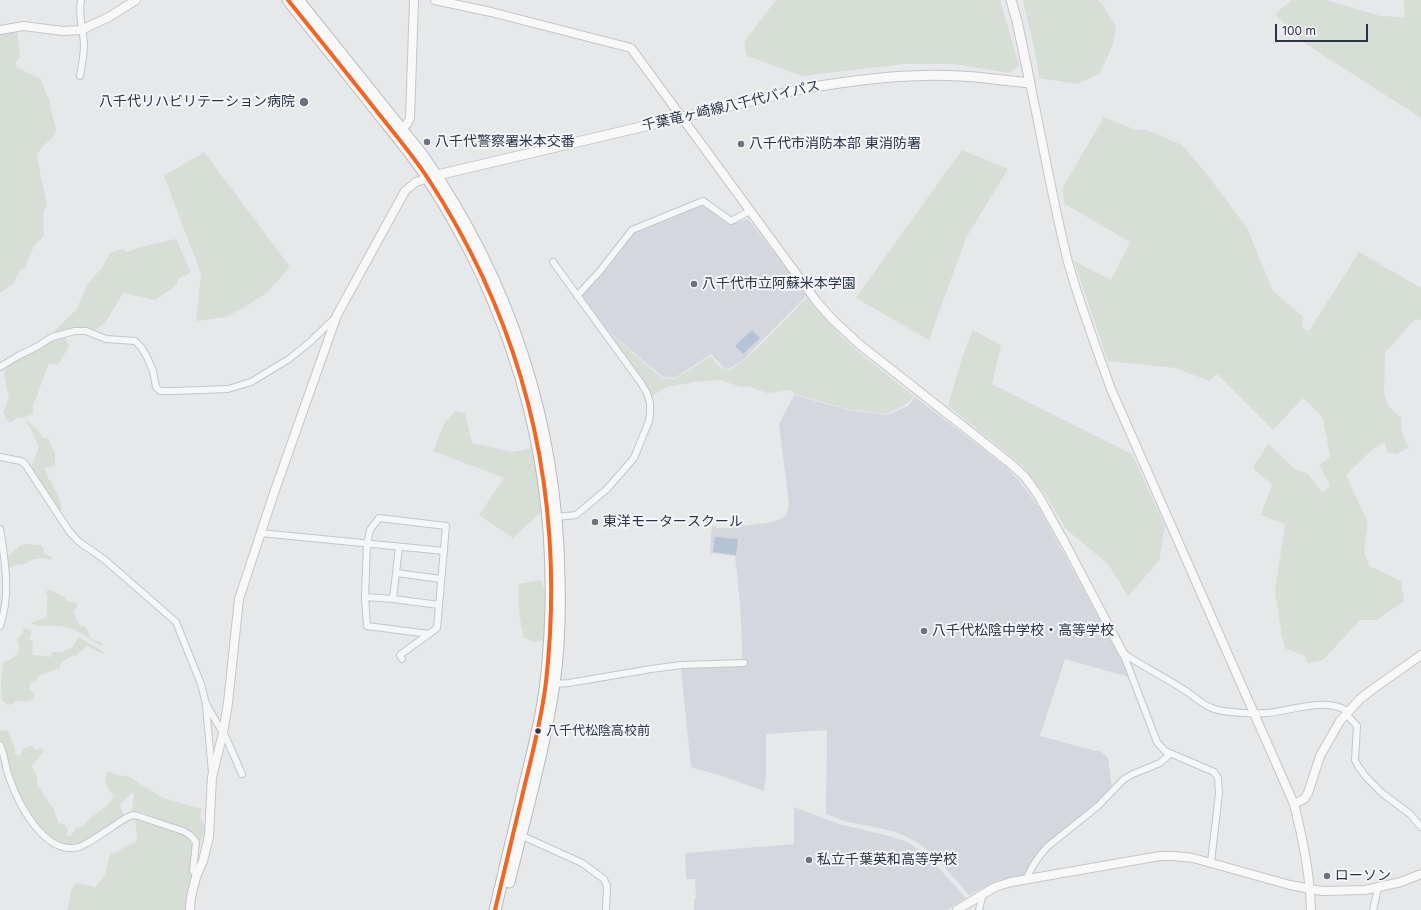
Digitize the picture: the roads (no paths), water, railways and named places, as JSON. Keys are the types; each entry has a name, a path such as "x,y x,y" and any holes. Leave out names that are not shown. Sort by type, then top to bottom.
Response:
{"highway":[{"path":"288,0 387,124 432,177 456,223 499,314 519,368 534,427 543,472 549,520 552,569 550,683"},
{"path":"298,0 402,128 476,244 500,295 520,344 536,399 550,468 557,517 559,625 550,683 538,729 503,910"},
{"path":"495,910 518,834"}],"main road":[{"path":"1011,0 1030,84"},
{"name":"千葉竜ヶ崎線八千代バイパス","path":"432,177 802,88 866,79 909,76 959,76 1030,84"}],"street":[{"path":"80,76 84,52 79,17 81,0"},
{"path":"0,30 23,26 63,31 81,30 109,17 136,0"},
{"path":"402,128 407,124 410,118 414,0"},
{"path":"435,0 491,12 631,48 817,302 833,320 859,344 1011,464 1026,478 1038,495 1123,653 1157,742 1170,754 1214,772 1218,778 1219,793 1211,862"},
{"path":"1030,84 1055,206 1069,263 1090,333 1112,389 1294,804 1302,834 1311,889 1311,910"},
{"path":"212,777 223,732 228,703 239,599 260,533 337,315 405,191 416,182 432,177"},
{"path":"577,296 600,271 632,230 703,201 731,221 750,211"},
{"path":"553,262 641,383 647,393 650,403 649,421 634,458 606,489 576,515 557,517"},
{"path":"0,367 52,337 75,330 86,330 106,339 135,341 148,357 153,371 156,387 160,391 228,389 251,382 289,360 310,342 337,315"},
{"path":"0,457 21,460 69,531 78,540 105,560 176,622 201,684 206,703 212,777 209,836 205,854 191,897 190,910"},
{"path":"402,659 400,655 430,634 437,628 446,526 379,518 370,530 366,544 365,598 367,626 430,634"},
{"path":"0,529 6,567 3,614 0,626"},
{"path":"260,533 444,552"},
{"path":"393,599 399,547"},
{"path":"396,573 441,579"},
{"path":"365,598 393,599 439,605"},
{"path":"1123,653 1186,691 1210,708 1221,711 1254,714 1278,712 1314,705 1334,706 1345,710 1357,726 1355,760 1358,766 1366,777 1382,793 1410,814 1421,827"},
{"path":"1294,804 1304,799 1308,793 1320,756 1333,732 1347,713 1373,689 1421,655"},
{"path":"550,683 569,683 681,665 744,663"},
{"path":"206,703 223,732 242,774"},
{"path":"0,745 9,778 24,810 44,836 50,841 66,847 79,846 126,818 133,815 138,816 190,835 196,842 193,871 197,876"},
{"path":"1026,880 1030,869 1040,854 1098,806 1124,779 1160,763 1170,754"},
{"path":"518,834 582,863 604,879 607,886 606,910"},
{"path":"957,910 995,887 1160,856 1193,858 1290,885 1322,891 1378,888 1421,874"},
{"path":"1373,910 1378,888"},
{"path":"978,910 983,893"}],"water":[{"path":"752,330 760,338 743,354 735,346"},
{"path":"715,537 738,539 736,555 713,552"}],"place":[{"name":"八千代リハビリテーション病院","path":"304,102"},
{"name":"八千代警察署米本交番","path":"427,142"},
{"name":"八千代市消防本部 東消防署","path":"741,144"},
{"name":"八千代市立阿蘇米本学園","path":"694,284"},
{"name":"東洋モータースクール","path":"595,522"},
{"name":"八千代松陰中学校・高等学校","path":"924,631"},
{"name":"八千代松陰高校前","path":"538,731"},
{"name":"私立千葉英和高等学校","path":"809,860"},
{"name":"ローソン","path":"1327,876"}]}
